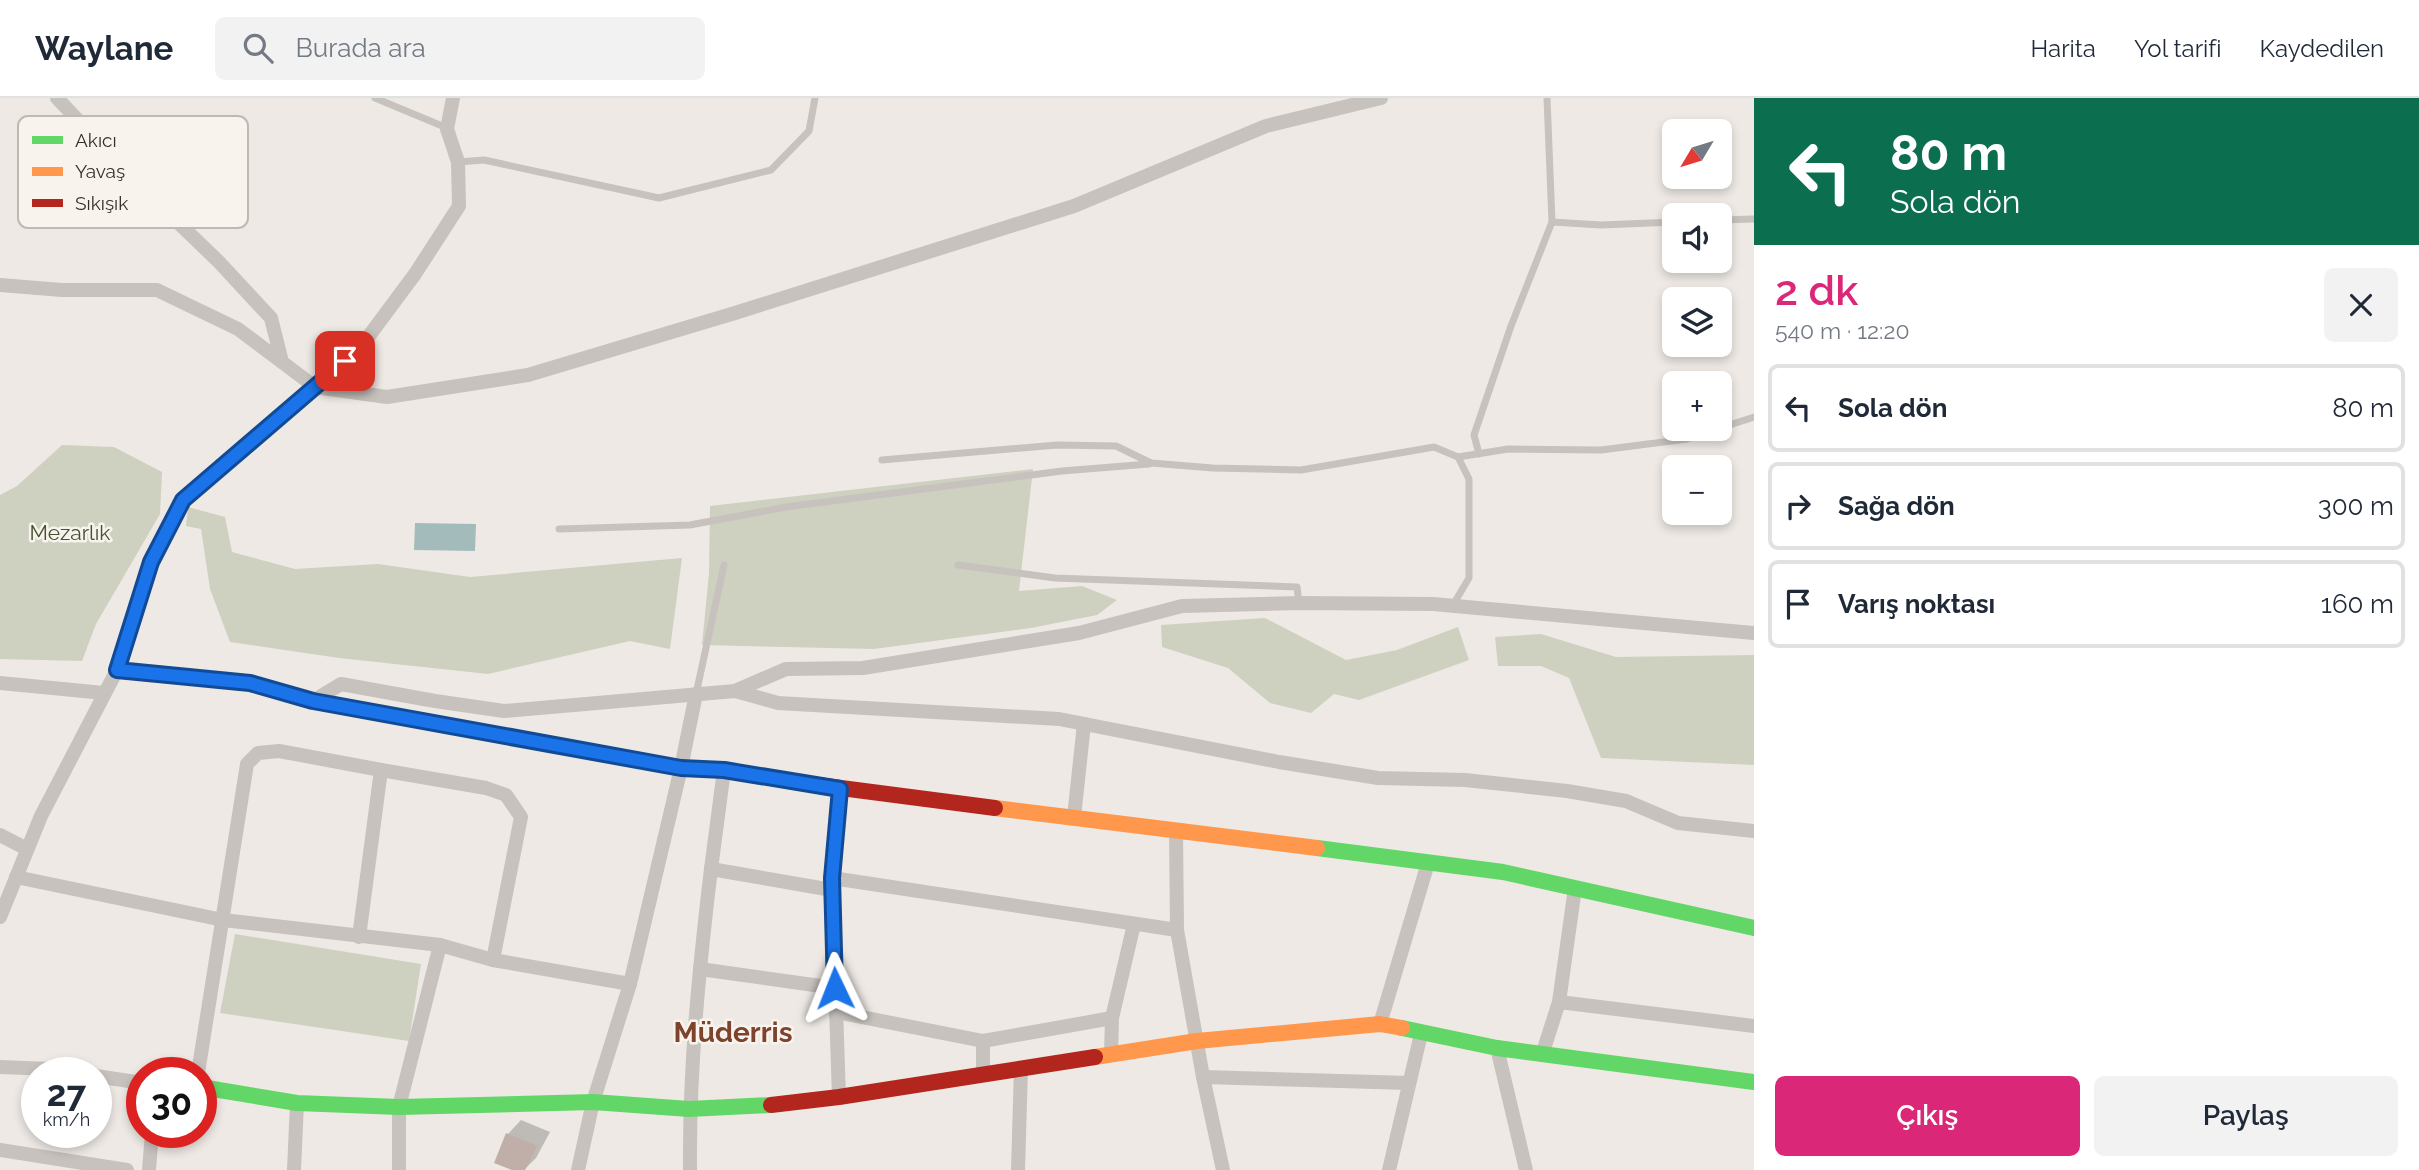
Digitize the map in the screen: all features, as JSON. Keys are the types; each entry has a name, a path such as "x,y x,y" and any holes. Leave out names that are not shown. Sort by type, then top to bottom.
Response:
{"street":[{"path":"57,98 74,116"},
{"path":"0,918 41,816 117,670 151,562 183,500 360,348 415,274 459,206 458,162 447,129 453,98"},
{"path":"0,285 62,290 157,290 238,330 315,387 387,397 528,374 722,317 1074,206 1266,126 1381,98"},
{"path":"184,228 271,318 282,362"},
{"path":"313,701 341,684 505,711 735,691 786,668 863,668 1079,633 1182,606 1299,603 1453,606 1754,633"},
{"path":"117,670 250,683 313,701 681,768 724,770 840,789 1503,872 1753,922"},
{"path":"0,683 104,693"},
{"path":"735,691 778,703 1059,719 1279,762 1378,778 1465,780 1567,790 1626,801 1678,823 1754,831"},
{"path":"578,1170 593,1102 630,984 696,694"},
{"path":"1074,817 1084,724"},
{"path":"201,1057 247,764 258,753 279,751 486,788 506,795 521,817 493,960"},
{"path":"359,937 380,770"},
{"path":"690,1170 689,1109 700,969 724,770"},
{"path":"839,1097 832,884 840,789"},
{"path":"1176,830 1177,930 1203,1077 1223,1170"},
{"path":"0,835 27,849"},
{"path":"1380,1024 1428,863"},
{"path":"711,869 1177,930"},
{"path":"16,877 223,920 440,946 493,960 630,984"},
{"path":"1542,1055 1559,1002 1575,888"},
{"path":"1111,1055 1112,1018 1134,923"},
{"path":"399,1170 399,1107 440,946"},
{"path":"700,969 835,988"},
{"path":"1559,1002 1754,1026"},
{"path":"836,1012 983,1041 1112,1018"},
{"path":"217,1090 297,1103 399,1107 593,1102 689,1109 784,1104 1197,1041 1380,1024 1421,1034 1542,1055 1754,1082"},
{"path":"1389,1170 1421,1034"},
{"path":"983,1041 983,1074"},
{"path":"1497,1048 1526,1170"},
{"path":"0,1067 21,1068"},
{"path":"1018,1170 1021,1068"},
{"path":"1203,1077 1409,1083"},
{"path":"294,1170 297,1103"},
{"path":"149,1170 151,1148"},
{"path":"0,1150 127,1170"}],"lane":[{"path":"375,98 447,129"},
{"path":"458,162 484,160 659,198 771,170 809,131 815,98"},
{"path":"1479,454 1474,435 1511,326 1552,222 1547,98"},
{"path":"1732,220 1754,219"},
{"path":"1552,222 1601,225 1662,223"},
{"path":"1732,424 1754,418"},
{"path":"559,529 690,525 786,507 1062,471 1151,464 1301,470 1434,447 1458,457 1508,449 1601,450 1671,441"},
{"path":"882,460 1057,445 1116,446 1151,464"},
{"path":"1453,606 1469,578 1469,479 1458,457"},
{"path":"696,694 724,565"},
{"path":"958,565 1055,578 1297,587 1299,603"}],"green space":[{"name":"Mezarlık","path":"62,445 114,447 162,472 160,514 96,624 82,661 0,659 0,495 17,486"},
{"path":"1033,469 1019,591 1082,586 1117,600 1097,615 1031,628 874,649 702,645 709,573 710,506"},
{"path":"188,507 225,517 232,552 295,569 378,564 470,577 682,558 670,649 630,641 488,674 339,658 230,642 210,589 201,529 186,526"},
{"path":"1265,618 1346,660 1397,650 1458,627 1469,660 1359,700 1334,694 1311,713 1270,703 1228,668 1162,647 1161,625"},
{"path":"1541,634 1616,657 1754,655 1754,765 1601,758 1569,678 1541,666 1498,666 1495,637"},
{"path":"235,934 421,964 409,1041 220,1013"}],"water":[{"path":"415,523 476,524 475,551 414,550"}],"building":[{"path":"506,1133 537,1146 525,1170 512,1170 494,1163"}],"traffic: fast":[{"path":"117,670 250,683 313,701 681,768 724,770 795,782"},
{"path":"1317,848 1503,872 1754,928"},
{"path":"1402,1028 1497,1048 1754,1082"},
{"path":"217,1090 297,1103 399,1107 593,1102 689,1109 771,1105"}],"traffic: slow":[{"path":"995,808 1317,848"},
{"path":"1095,1057 1197,1041 1380,1024 1402,1028"}],"traffic: jam":[{"path":"795,782 995,808"},
{"path":"771,1105 1095,1057"}],"district":[{"name":"Müderris","path":"733,1032"}],"route":[{"path":"345,361 183,500 151,562 117,670 250,683 313,701 681,768 724,770 840,789 832,878 835,988"}]}
